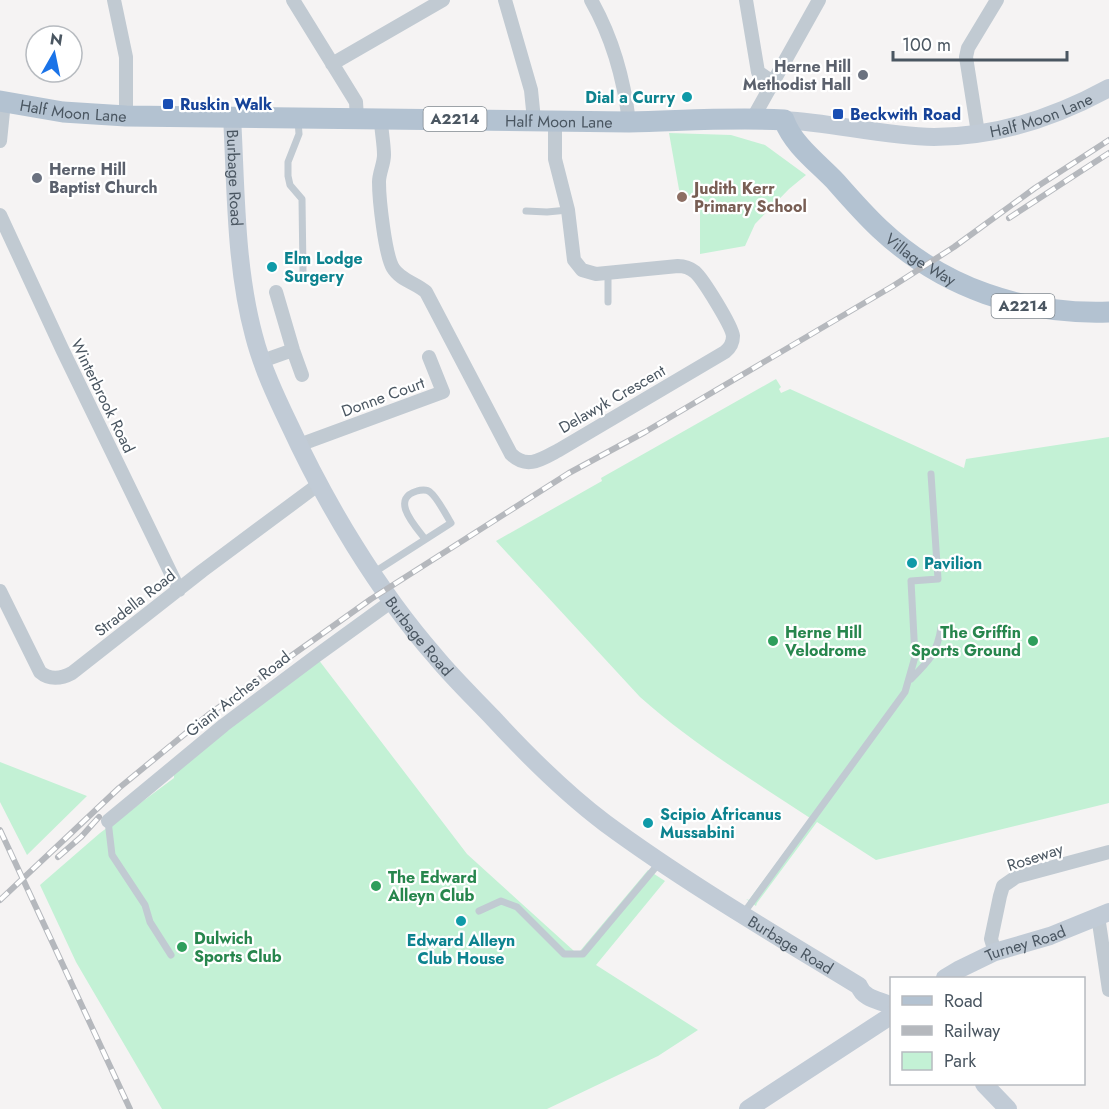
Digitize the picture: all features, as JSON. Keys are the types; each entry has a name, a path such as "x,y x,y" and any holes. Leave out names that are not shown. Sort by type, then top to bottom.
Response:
{"main road":[{"name":"Half Moon Lane","path":"2,102 63,112 126,116 357,118 381,127 534,120 629,122 753,118 784,120"},
{"name":"Village Way","path":"784,120 787,129 807,154 880,230 913,256 942,274 977,292 1023,306 1066,312 1109,312"}],"street":[{"path":"114,0 125,44 126,116"},
{"path":"293,0 356,102 357,118"},
{"path":"505,0 531,90 534,120"},
{"path":"591,0 618,64 629,122"},
{"path":"746,0 758,72 774,83"},
{"path":"753,118 819,0"},
{"path":"978,133 966,57 968,48 997,0"},
{"path":"332,64 438,1"},
{"name":"Half Moon Lane","path":"784,120 867,131 934,136 978,133 1038,121 1109,88"},
{"path":"0,141 2,102"},
{"name":"Burbage Road","path":"232,116 240,246 248,308 262,361 319,484 392,601 434,655 522,749 564,789 606,823 661,861 859,986 868,986 882,995 889,1008"},
{"name":"Delawyk Crescent","path":"381,127 384,155 379,190 389,258 393,270 420,287 429,298 511,454 520,461 531,463 541,460 725,352 732,344 732,333 729,326 703,281 693,270 678,266 596,274 586,272 576,264 568,210 555,159 555,121"},
{"name":"Winterbrook Road","path":"0,215 179,590"},
{"path":"276,292 292,350 302,375"},
{"path":"262,361 292,350"},
{"name":"Donne Court","path":"299,445 443,392 429,357"},
{"name":"Stradella Road","path":"0,591 40,672 47,677 63,677 72,673 319,484"},
{"name":"Giant Arches Road","path":"108,821 224,724 392,601"},
{"name":"Roseway","path":"995,952 991,936 1000,896 1006,882 1016,877 1109,852"},
{"path":"1104,914 1109,990"},
{"name":"Turney Road","path":"947,977 995,952 1057,934 1104,914"},
{"path":"748,1109 889,1008"},
{"path":"986,1085 1008,1109"}],"lane":[{"path":"298,117 299,134 288,162 288,176 290,185 302,199 303,271"},
{"path":"526,211 568,210"},
{"path":"608,273 608,302"},
{"path":"743,914 899,701 909,680 915,657 911,581 938,579 931,474"},
{"path":"373,573 425,540 451,523 430,492 424,489 411,493 404,504 405,511 425,540"},
{"path":"909,680 929,662 938,646 941,628"},
{"path":"108,821 112,855 145,905 150,922 171,955"},
{"path":"479,911 501,901 517,907 564,954 583,954 661,861"}],"green space":[{"path":"669,133 731,135 765,145 806,175 755,224 745,246 700,254 700,198 680,195"},
{"name":"Herne Hill Velodrome","path":"776,379 781,387 779,389 781,393 790,389 964,468 966,459 1109,437 1109,803 876,860 817,822 756,906 746,899 749,900 810,818 702,746 640,697 496,541 602,481 601,478"},
{"path":"318,659 467,854 574,951 580,951 648,870 665,881 596,965 698,1030 658,1056 547,1109 162,1109 76,962 40,885 100,833 174,778 174,770"},
{"path":"0,762 87,796 27,855 0,802"}],"railway":[{"path":"0,900 119,788 208,715 371,599 569,473 645,432 893,286 954,247 1035,188 1109,140"},
{"path":"1009,218 1109,153"},
{"path":"58,857 99,817"},
{"path":"0,830 130,1109"}],"place":[{"name":"Herne Hill Methodist Hall","path":"863,75"},
{"name":"Dial a Curry","path":"687,97"},
{"name":"Ruskin Walk","path":"168,104"},
{"name":"Beckwith Road","path":"838,114"},
{"name":"Herne Hill Baptist Church","path":"37,178"},
{"name":"Judith Kerr Primary School","path":"682,197"},
{"name":"Elm Lodge Surgery","path":"272,267"},
{"name":"Pavilion","path":"912,563"},
{"name":"Herne Hill Velodrome","path":"773,641"},
{"name":"The Griffin Sports Ground","path":"1033,641"},
{"name":"Scipio Africanus Mussabini","path":"648,823"},
{"name":"The Edward Alleyn Club","path":"376,886"},
{"name":"Edward Alleyn Club House","path":"461,921"},
{"name":"Dulwich Sports Club","path":"182,947"}]}
